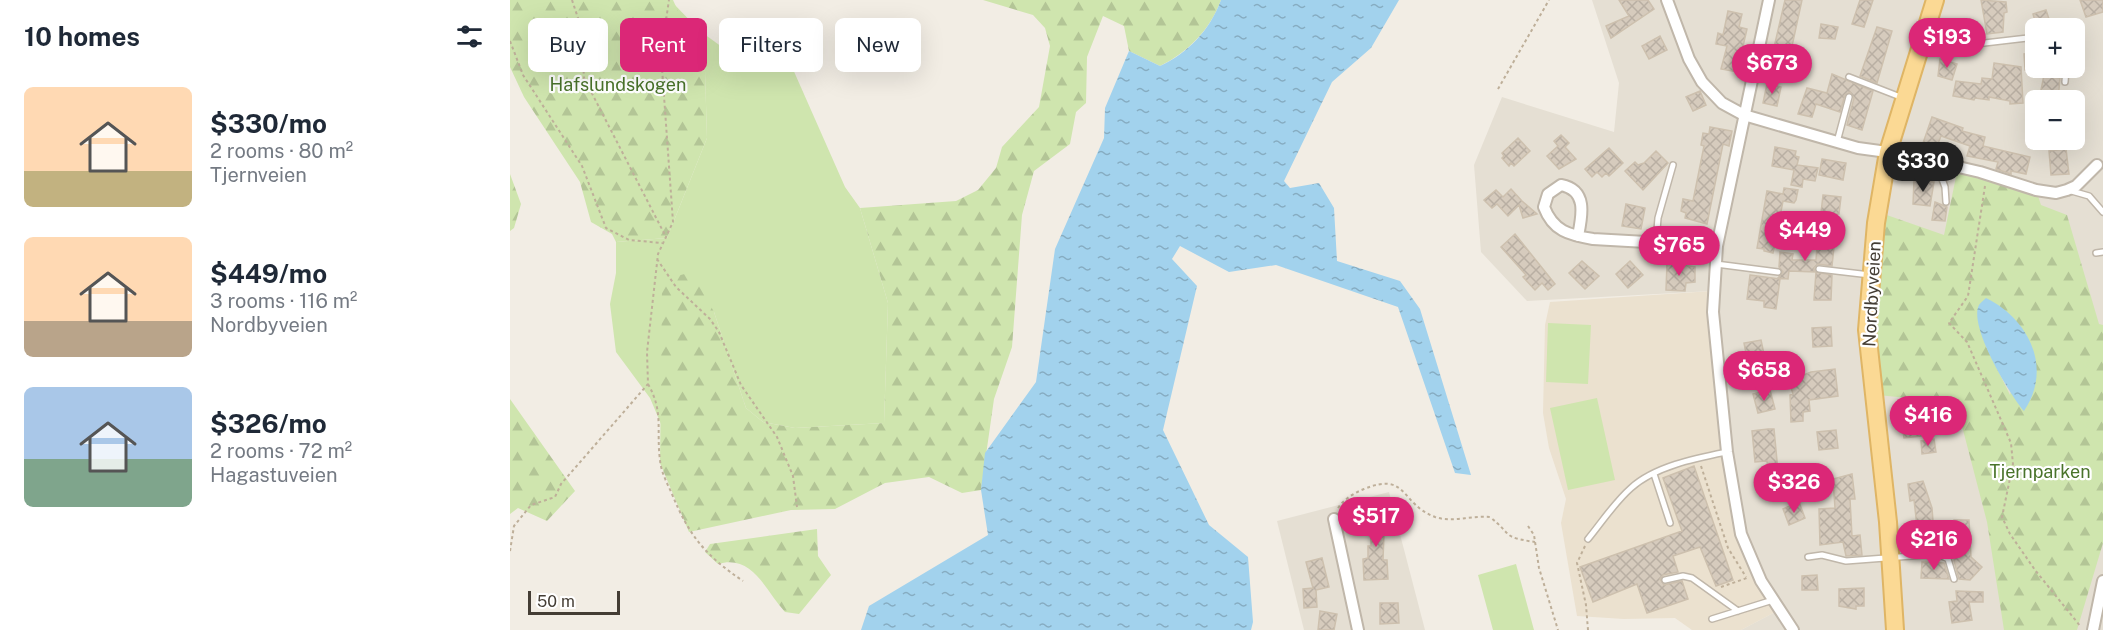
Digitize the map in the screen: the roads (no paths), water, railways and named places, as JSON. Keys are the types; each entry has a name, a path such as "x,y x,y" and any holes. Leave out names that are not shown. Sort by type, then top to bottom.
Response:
{"main road":[{"name":"Nordbyveien","path":"1895,630 1890,557 1867,330 1875,223 1888,152 1935,0"}],"street":[{"path":"1667,0 1689,59 1702,82 1722,103 1744,115 1837,142 1980,172 2036,190 2056,193 2076,186 2097,165"},
{"path":"1769,0 1717,246 1712,291 1714,340 1736,513 1746,552 1768,601 1793,630"},
{"path":"1578,236 1583,206 1581,199 1568,187 1561,185 1548,194 1544,207 1557,229 1578,236 1717,246"},
{"path":"1334,519 1358,630"},
{"path":"2092,630 2103,581"}],"lane":[{"path":"1921,44 1950,47 2025,38"},
{"path":"1849,77 1904,99"},
{"path":"2065,78 2065,82"},
{"path":"1837,142 1849,97"},
{"path":"1936,162 1945,187 1946,202"},
{"path":"1656,242 1658,218 1673,165"},
{"path":"2067,190 2089,196 2103,212"},
{"path":"1715,264 1778,272"},
{"path":"1819,269 1871,276"},
{"path":"1588,539 1630,488 1654,474 1698,458 1727,452"},
{"path":"1654,474 1670,523"},
{"path":"1808,557 1822,555 1846,561 1929,554 1945,556 1950,563 1954,579"},
{"path":"1665,580 1683,576 1692,578 1738,611"},
{"path":"1712,619 1768,601"}],"water":[{"path":"1221,0 1399,0 1371,48 1332,82 1284,181 1290,188 1319,183 1334,208 1337,261 1400,281 1420,309 1471,475 1455,473 1398,307 1276,265 1229,272 1180,246 1172,259 1197,286 1163,430 1209,525 1248,557 1253,622 1251,630 861,630 869,606 988,535 981,490 985,453 1036,382 1055,249 1104,138 1105,108 1129,51 1160,66 1170,61 1189,47 1204,31"},
{"path":"1986,298 2014,318 2032,346 2036,362 2036,378 2032,395 2024,411 1992,360 1979,328 1977,315 1979,305"}],"park label":[{"name":"Hafslundskogen","path":"618,85"},
{"name":"Tjernparken","path":"2040,472"}]}
